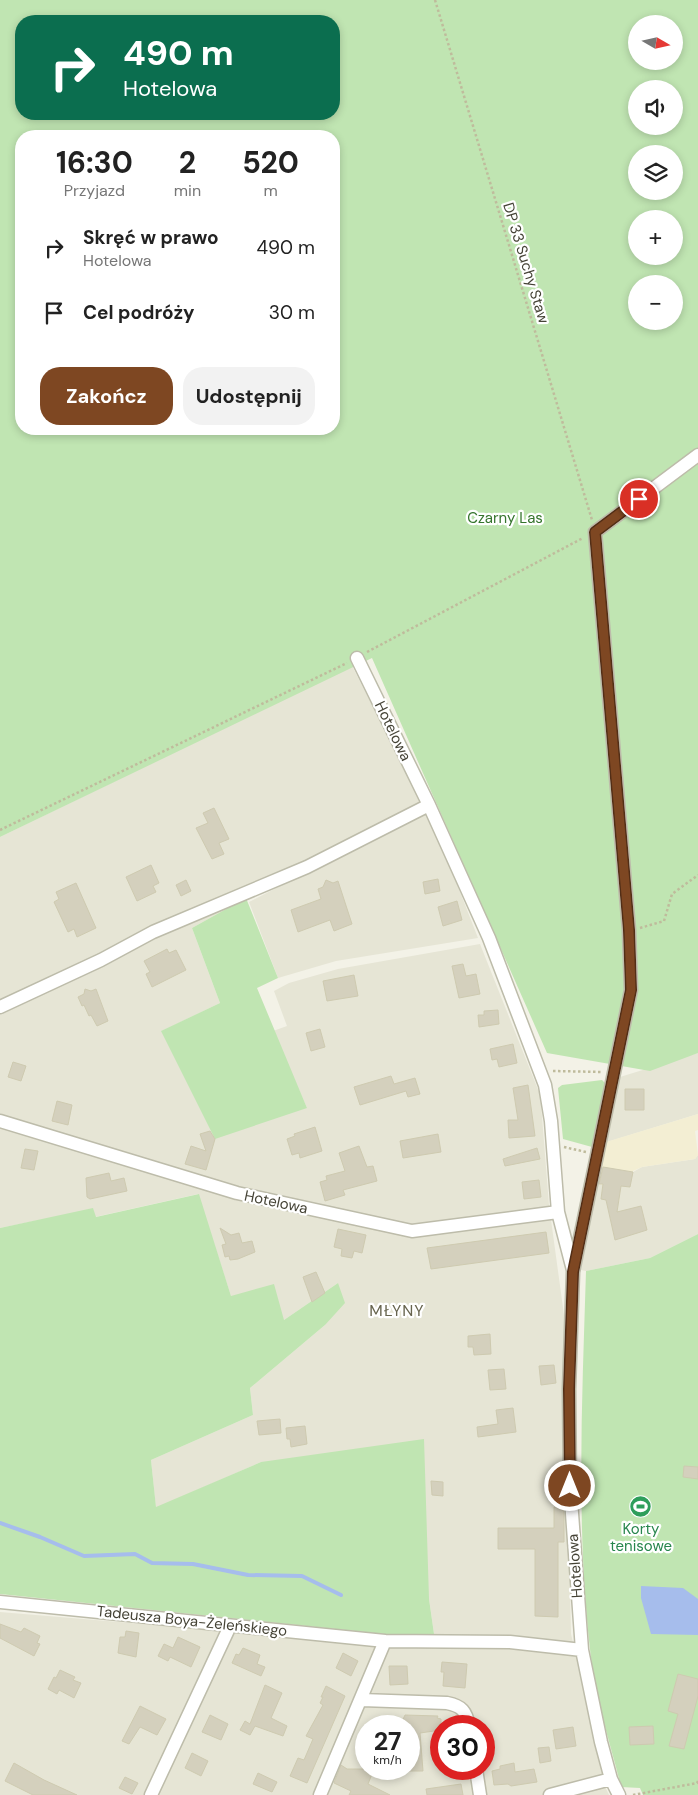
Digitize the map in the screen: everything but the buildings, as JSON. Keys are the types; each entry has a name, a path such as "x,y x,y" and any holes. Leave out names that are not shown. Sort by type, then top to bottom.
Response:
{"street":[{"path":"595,532 698,455"},
{"name":"Hotelowa","path":"595,532 629,930 631,990 573,1272 569,1389 570,1486 582,1650 611,1779 619,1795"},
{"name":"Hotelowa","path":"357,658 429,805 489,938 541,1072 548,1100 558,1212 573,1272"},
{"path":"0,1007 101,960 153,932 307,867 429,805"},
{"name":"Hotelowa","path":"0,1121 237,1193 412,1231 558,1212"},
{"name":"Tadeusza Boya-Żeleńskiego","path":"0,1602 385,1641 510,1642 582,1650"},
{"path":"152,1795 230,1626"},
{"path":"320,1795 362,1700 385,1641"},
{"path":"362,1700 458,1705 466,1715"},
{"path":"550,1795 611,1779"},
{"path":"478,1780 480,1795"}],"path":[{"name":"DP 33 Suchy Staw","path":"435,0 595,532"},
{"path":"0,830 357,658 595,532"},
{"path":"629,930 664,921 672,894 698,875"},
{"path":"541,1072 580,1070 614,1072"},
{"path":"553,1145 597,1154"},
{"path":"633,1795 698,1782"}],"shaded area":[{"path":"352,666 422,802 192,928 220,1003 162,1031 307,1108 273,1031 287,1026 274,991 289,983 338,969 480,944 539,1092 549,1205 564,1315 571,1634 578,1663 621,1787 603,1782 609,1795 0,1795 0,1612 439,1649 434,1634 429,1599 261,1462 156,1508 151,1460 253,1415 250,1388 325,1325 338,1283 284,1320 231,1296 198,1194 95,1217 93,1209 0,1228 0,837"},
{"path":"428,810 478,938 336,961 278,978 249,902"},
{"path":"698,1053 698,1114 607,1142 620,1077"},
{"path":"698,1114 698,1130 695,1131 698,1155 695,1159 642,1167 633,1171 630,1187 621,1186 619,1202 601,1199 603,1185 598,1184 606,1142"},
{"path":"698,1155 698,1234 650,1258 586,1271 581,1270 598,1184 621,1186 633,1172 642,1167 695,1159"}],"green space":[{"name":"Czarny Las","path":"0,0 698,0 698,1053 650,1071 547,1053 372,658 0,837"},
{"path":"246,898 278,978 257,988 307,1108 215,1139 161,1031 220,1003 192,928"},
{"path":"602,1080 605,1083 592,1147 563,1139 558,1088 562,1085"},
{"path":"199,1194 231,1296 274,1284 284,1320 338,1283 345,1303 325,1325 250,1388 253,1415 151,1460 156,1507 261,1462 424,1439 429,1599 434,1634 384,1634 0,1594 0,1228 93,1208 96,1217"},
{"path":"698,1234 698,1795 643,1795 640,1788 621,1787 602,1716 593,1673 587,1623 581,1472 586,1271 650,1258"}],"water":[{"path":"641,1586 683,1588 698,1599 698,1635 651,1634 641,1598"}],"waterway":[{"path":"0,1523 40,1537 84,1556 135,1554 152,1563 193,1564 248,1575 302,1576 341,1595"}],"place":[{"name":"Korty tenisowe","path":"641,1506"}],"district":[{"name":"MŁYNY","path":"397,1310"}],"route":[{"path":"570,1486 569,1389 573,1272 631,990 629,930 595,532 639,499"}]}
